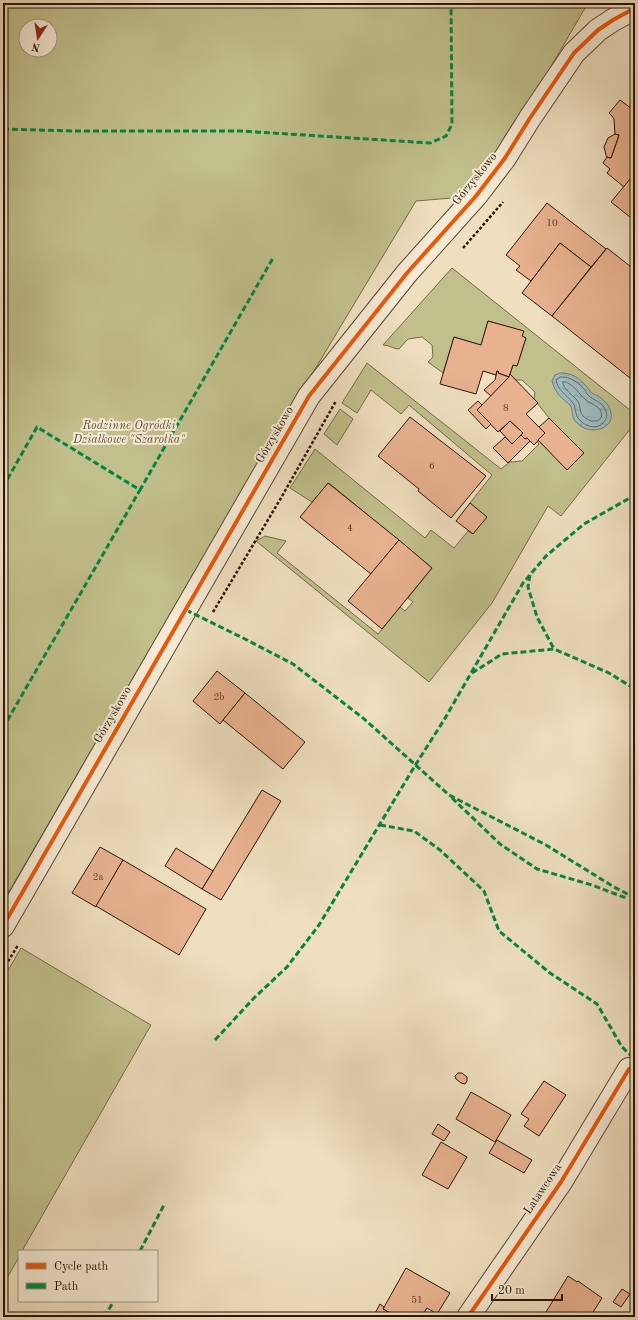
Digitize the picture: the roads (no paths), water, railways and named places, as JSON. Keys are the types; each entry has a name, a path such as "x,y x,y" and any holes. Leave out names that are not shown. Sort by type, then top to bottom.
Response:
{"street":[{"name":"Górzyskowo","path":"3,926 309,396 407,273 476,196 505,158 574,53 598,30 612,20 635,8"},
{"name":"Latawcowa","path":"468,1317 561,1182 629,1069"}],"water":[{"path":"560,373 569,374 577,378 592,393 605,401 610,409 611,416 607,425 597,430 592,430 586,429 574,420 570,405 556,391 552,381 555,375"}],"park label":[{"name":"Rodzinne Ogródki Działkowe \"Szarotka\"","path":"129,433"}]}
